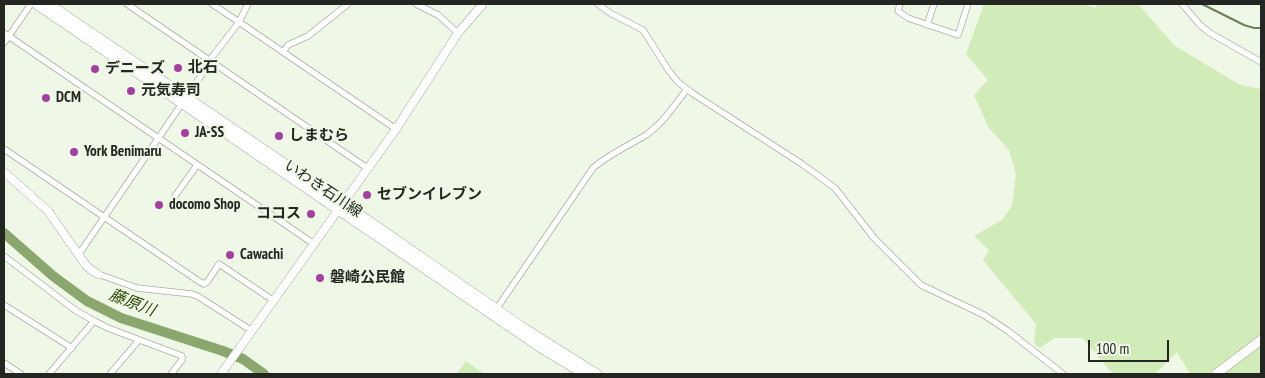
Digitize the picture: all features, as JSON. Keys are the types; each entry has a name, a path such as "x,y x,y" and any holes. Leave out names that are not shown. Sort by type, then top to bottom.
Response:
{"main road":[{"name":"いわき石川線","path":"36,4 185,100"},
{"name":"いわき石川線","path":"49,4 185,100 494,312 544,350 584,374"},
{"name":"いわき石川線","path":"494,312 597,374"},
{"path":"1216,374 1261,340"}],"street":[{"path":"4,43 6,35 31,4"},
{"path":"128,4 367,168"},
{"path":"212,4 239,20 396,129"},
{"path":"79,254 185,100 248,4"},
{"path":"283,52 288,45 308,36 348,4"},
{"path":"416,4 438,15 458,33"},
{"path":"223,371 396,129 458,33 483,4"},
{"path":"598,4 610,13 643,30 669,71 687,89 802,164 835,188 874,238 921,285 984,315 1008,331 1063,374"},
{"path":"900,4 898,10 908,18 958,35 968,4"},
{"path":"928,25 934,4"},
{"path":"1182,4 1200,25 1210,33 1261,62"},
{"path":"6,35 314,244"},
{"path":"494,312 593,168 647,134 663,120 687,89"},
{"path":"4,149 200,282 204,284 208,281 219,264 274,301"},
{"path":"175,196 197,164"},
{"path":"4,172 48,211 91,270 137,288 199,296 252,331"},
{"path":"4,256 74,310 94,321 182,356 182,360 171,374"},
{"path":"4,305 72,348"},
{"path":"49,374 94,321"},
{"path":"110,374 139,340"},
{"path":"4,364 21,374"},
{"path":"177,368 182,374"}],"green space":[{"path":"984,4 1083,4 1095,8 1096,4 1138,4 1175,46 1240,85 1261,89 1261,374 1190,374 1177,352 1155,374 1113,374 1082,338 1054,338 1040,348 1034,343 1036,324 983,260 989,250 974,236 1002,220 1012,206 1016,174 1009,150 989,128 974,95 988,80 966,54"},
{"path":"466,361 484,374 457,374"}],"waterway":[{"path":"1202,4 1244,25 1261,28"},
{"name":"藤原川","path":"4,233 53,276 87,301 121,318 243,359 264,374"}],"place":[{"name":"北石","path":"178,68"},
{"name":"デニーズ","path":"95,69"},
{"name":"元気寿司","path":"131,91"},
{"name":"DCM","path":"46,98"},
{"name":"JA-SS","path":"185,133"},
{"name":"しまむら","path":"279,136"},
{"name":"York Benimaru","path":"74,152"},
{"name":"セブンイレブン","path":"367,195"},
{"name":"docomo Shop","path":"159,205"},
{"name":"ココス","path":"311,214"},
{"name":"Cawachi","path":"230,255"},
{"name":"磐崎公民館","path":"320,278"}]}
